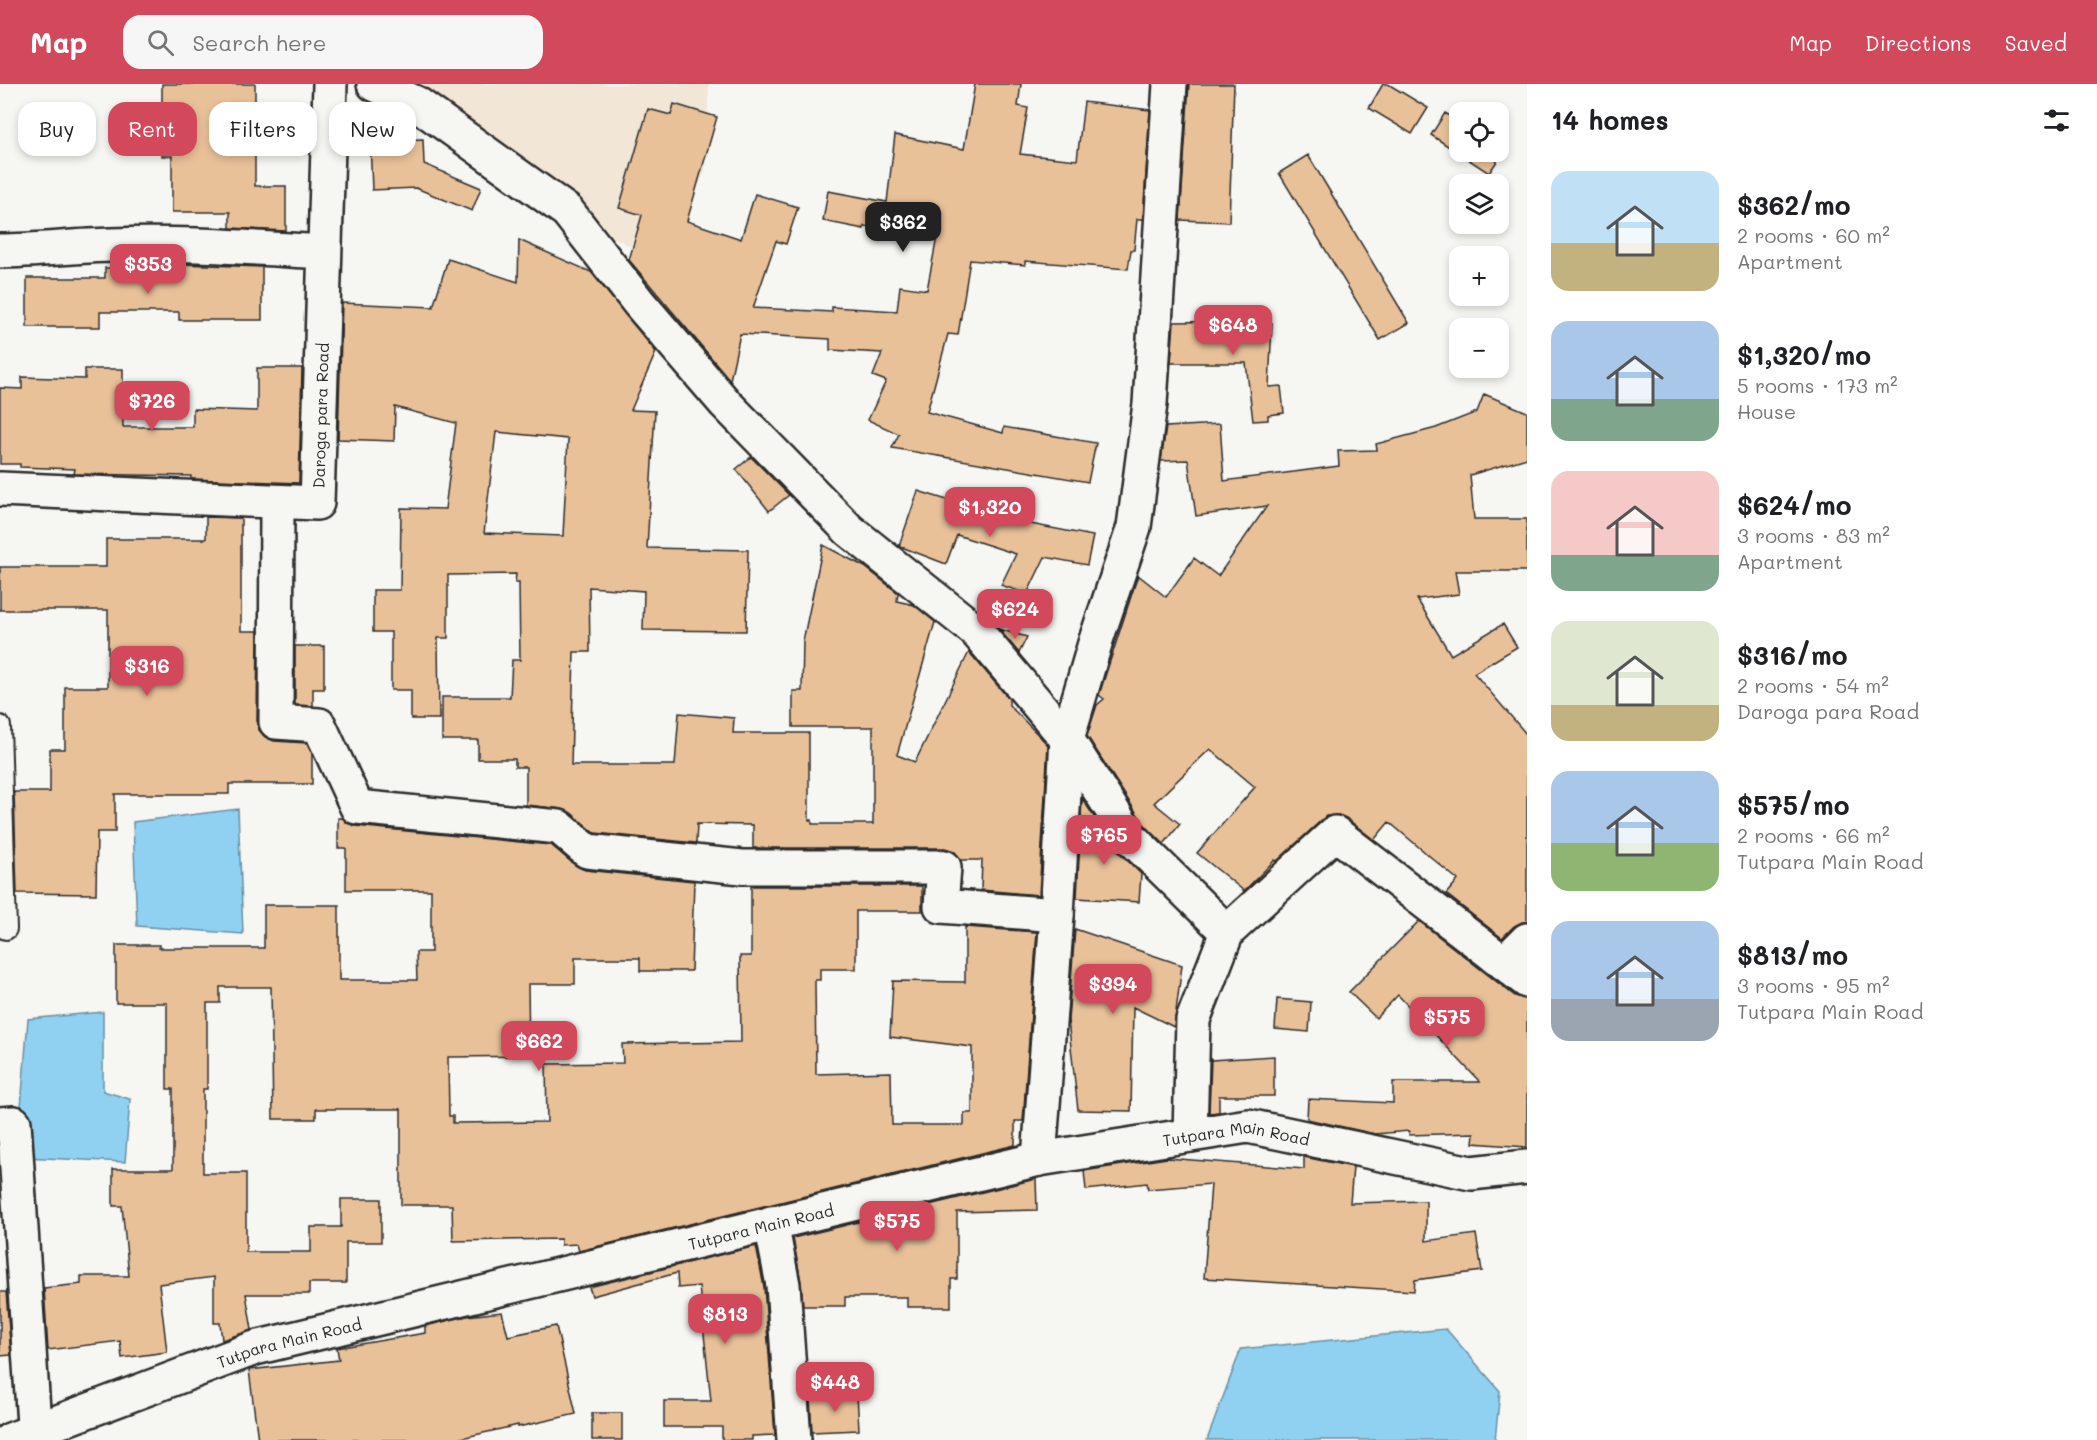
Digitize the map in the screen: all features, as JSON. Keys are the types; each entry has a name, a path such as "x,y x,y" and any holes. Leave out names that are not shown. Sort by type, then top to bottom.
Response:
{"street":[{"name":"Daroga para Road","path":"0,489 317,503 330,84"},
{"path":"375,84 416,103 567,211 639,303 725,403 849,530 976,631 1067,739 1128,835 1227,932"},
{"path":"1039,1159 1067,739 1096,640 1134,527 1150,404 1170,84"},
{"path":"0,251 109,245 211,245 324,252"},
{"path":"277,502 276,722 319,725 357,807 559,827 587,851 730,866 944,867 941,906 1057,915"},
{"path":"1190,1135 1193,1020 1227,932 1335,833 1515,972 1527,940"},
{"path":"0,1124 14,1123 26,1437"},
{"name":"Tutpara Main Road","path":"26,1437 255,1348 1039,1159 1248,1126 1471,1173 1527,1167"},
{"path":"771,1223 783,1285 794,1440"}],"lane":[{"path":"0,726 6,929"}],"shaded area":[{"path":"375,84 709,84 705,171 663,265 567,211 416,111 416,102 402,102"}],"water":[{"path":"238,809 243,934 137,926 133,822"},
{"path":"103,1012 103,1091 130,1099 125,1162 24,1157 21,1107 28,1019"},
{"path":"1446,1329 1500,1391 1495,1440 1207,1440 1241,1349"}],"building":[{"path":"162,84 255,84 255,102 209,102 209,156 255,156 255,186 286,186 286,231 230,228 230,212 172,212 172,156 197,156 197,102 162,102"},
{"path":"975,84 1021,84 1018,106 1028,108 1020,154 1077,160 1084,102 1150,110 1143,219 1137,219 1134,250 1131,250 1128,269 1025,261 1025,265 970,260 958,335 948,334 927,412 1003,433 1004,427 1096,443 1088,482 892,448 899,434 868,420 886,381 873,376 882,353 830,350 830,339 740,334 730,380 629,260 642,215 619,208 648,109 671,115 674,104 717,117 687,221 741,239 755,194 798,207 786,244 776,241 753,308 832,312 832,307 897,311 900,286 927,290 937,237 864,226 864,229 823,221 828,191 887,202 895,135 964,149"},
{"path":"1189,84 1234,84 1229,222 1180,220"},
{"path":"1383,84 1388,84 1428,108 1412,134 1369,108"},
{"path":"1445,113 1449,115 1449,147 1431,135"},
{"path":"416,139 423,139 424,164 481,188 472,211 416,188 372,190 371,156 416,156"},
{"path":"1308,155 1409,323 1380,340 1279,173"},
{"path":"1472,162 1496,162 1489,173"},
{"path":"519,240 591,272 656,352 631,410 655,411 647,548 748,550 746,631 643,630 644,591 589,587 590,652 574,652 571,765 675,765 679,713 734,718 733,733 809,733 809,820 812,820 812,824 873,824 873,727 793,727 793,691 802,691 803,641 823,545 865,567 898,593 897,601 914,605 935,622 897,755 915,762 969,652 1009,699 1009,705 1048,745 1039,895 981,890 982,860 961,860 954,851 945,848 753,848 753,825 697,824 696,843 595,833 571,813 562,809 526,805 526,767 515,767 515,759 478,759 478,740 442,740 442,697 510,697 512,660 520,660 519,583 515,583 516,574 448,575 448,638 438,638 439,719 411,719 411,690 391,690 391,632 373,632 373,590 400,590 401,508 445,509 456,423 395,407 394,441 338,439 342,303 433,307 448,259 518,282","holes":["496,432 568,439 563,536 484,533"]},
{"path":"179,264 262,267 262,320 179,320 179,312 100,312 100,327 27,327 27,278 105,278 105,268 179,268"},
{"path":"1174,322 1272,323 1269,387 1281,386 1284,413 1268,415 1268,420 1253,421 1246,363 1171,363"},
{"path":"257,368 302,368 299,483 191,479 191,476 74,474 75,469 0,464 0,388 22,389 22,377 85,379 85,369 123,369 123,427 193,427 193,409 257,411"},
{"path":"1484,394 1527,412 1527,458 1470,475 1474,519 1527,519 1527,571 1455,571 1459,594 1417,599 1451,655 1503,624 1517,647 1474,673 1527,735 1527,922 1514,926 1502,938 1446,894 1458,880 1389,822 1374,840 1346,818 1338,815 1326,816 1277,861 1275,860 1244,891 1197,853 1255,787 1210,749 1154,803 1180,824 1164,844 1143,823 1087,736 1097,705 1104,699 1099,695 1138,575 1166,597 1194,558 1218,576 1267,506 1196,516 1188,460 1161,461 1166,427 1220,424 1224,481 1339,466 1338,451 1377,450 1376,444 1436,428 1477,412"},
{"path":"751,457 789,495 769,511 736,469"},
{"path":"918,491 1015,521 1093,536 1087,565 1045,557 1027,594 1001,585 1016,554 957,535 946,564 899,546"},
{"path":"206,517 241,518 241,631 258,631 257,722 259,730 265,737 274,741 307,743 312,753 312,784 229,784 229,794 115,794 115,832 97,832 96,894 17,893 14,792 50,792 50,749 65,749 65,687 108,687 108,610 0,610 0,567 106,567 106,539 206,539"},
{"path":"999,629 1027,637 1019,653"},
{"path":"295,646 324,646 324,689 313,689 313,706 295,705"},
{"path":"1082,798 1112,845 1141,874 1139,902 1077,898"},
{"path":"338,818 343,818 347,823 355,826 551,845 575,865 585,870 694,881 691,971 640,971 640,958 575,958 575,984 528,984 529,1056 448,1057 449,1116 453,1116 453,1123 547,1122 546,1064 623,1063 622,1044 741,1042 740,956 751,956 751,886 922,886 922,911 856,911 856,969 820,969 820,980 815,980 816,1074 891,1072 892,1125 964,1125 964,1113 972,1113 972,1047 890,1037 893,981 965,982 965,927 1037,932 1023,1121 1015,1121 1015,1145 579,1251 577,1244 561,1245 561,1239 453,1241 452,1205 401,1205 401,1109 316,1109 316,1119 273,1119 271,987 220,987 220,1003 207,1003 207,1089 203,1089 203,1173 246,1173 246,1252 311,1252 311,1227 341,1227 341,1199 381,1199 381,1242 346,1242 346,1283 309,1283 309,1294 246,1294 252,1330 222,1340 220,1323 214,1323 214,1277 159,1284 167,1352 122,1358 120,1341 48,1350 44,1288 81,1284 81,1276 129,1276 122,1206 113,1206 113,1169 173,1169 173,1089 167,1089 167,1003 116,1003 116,945 159,945 159,948 264,948 264,905 339,905 339,980 417,980 416,952 431,952 431,890 346,890 346,848 338,848"},
{"path":"1419,921 1515,996 1527,999 1527,1147 1473,1143 1474,1133 1409,1135 1409,1131 1375,1134 1307,1119 1308,1099 1393,1103 1393,1082 1480,1082 1398,995 1376,1018 1349,992"},
{"path":"1075,929 1182,965 1174,1027 1133,1007 1131,1111 1078,1110 1068,1020"},
{"path":"1277,999 1311,1002 1309,1032 1275,1029"},
{"path":"1274,1056 1274,1096 1219,1096 1219,1112 1209,1113 1211,1060"},
{"path":"1304,1157 1353,1167 1350,1203 1426,1201 1426,1241 1476,1234 1482,1271 1415,1280 1414,1291 1204,1278 1211,1184 1148,1189 1147,1183 1086,1190 1084,1171 1167,1158 1304,1169"},
{"path":"1036,1179 1037,1210 957,1212 957,1279 951,1279 951,1307 907,1307 907,1297 845,1297 845,1306 803,1306 793,1238"},
{"path":"756,1246 764,1287 775,1435 752,1436 752,1440 722,1440 722,1427 664,1427 664,1401 711,1401 699,1286 678,1288 677,1273 592,1296 589,1287"},
{"path":"0,1292 6,1292 11,1355 0,1356"},
{"path":"502,1312 508,1336 556,1326 576,1414 453,1440 258,1440 249,1370 339,1360 337,1348 425,1333 425,1326 467,1316"},
{"path":"857,1394 859,1430 812,1432 810,1397"},
{"path":"592,1413 622,1413 622,1440 592,1440"}]}
